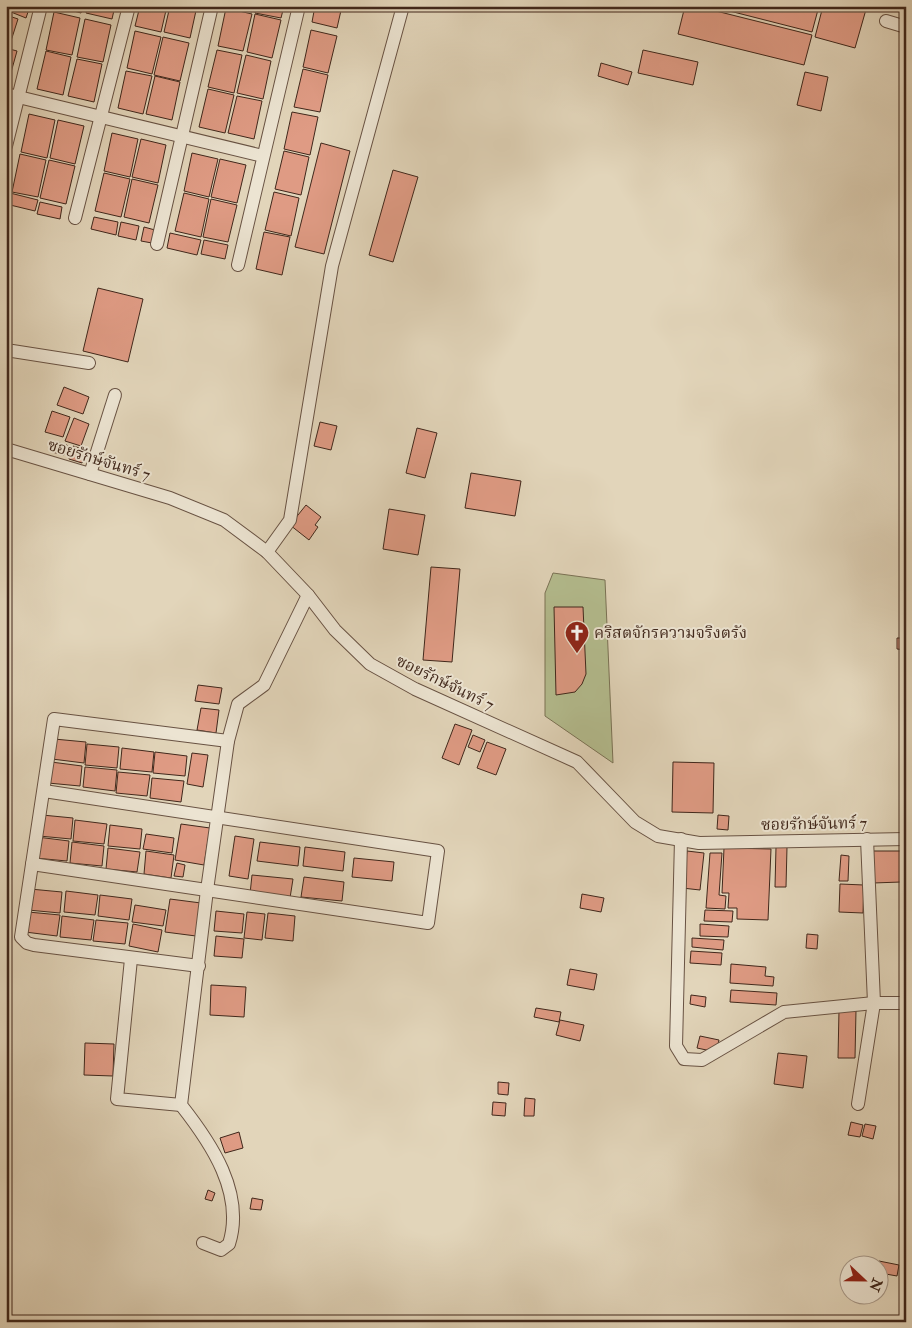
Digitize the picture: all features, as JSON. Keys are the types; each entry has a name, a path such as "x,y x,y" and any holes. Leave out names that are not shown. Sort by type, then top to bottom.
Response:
{"street":[{"path":"6,146 12,96 41,6"},
{"path":"75,218 129,6"},
{"path":"157,244 212,6"},
{"path":"238,265 299,6"},
{"path":"267,552 290,520 332,266 403,6"},
{"path":"886,21 906,27"},
{"path":"12,96 264,156"},
{"path":"6,350 89,363"},
{"path":"90,474 115,395"},
{"name":"ซอยรักษ์จันทร์ 7","path":"6,449 170,498 224,520 267,552 308,595 335,630 370,664 415,690 577,762 635,822 658,836 699,843 906,839"},
{"path":"203,1243 221,1250 229,1244 233,1214 229,1190 219,1161 203,1134 181,1105 207,890 228,741 238,704 264,684 308,595"},
{"path":"199,966 130,959 27,943 21,937 54,719 228,741"},
{"path":"32,864 428,922 438,851 44,791"},
{"path":"858,1104 874,1003 867,839"},
{"path":"681,840 676,1046 684,1059 702,1060 784,1012 874,1003 906,1003"},
{"path":"130,959 117,1099 181,1105"}],"green space":[{"name":"คริสตจักรความจริงตรัง","path":"553,573 605,580 613,763 545,716 545,593"}],"building":[{"path":"6,6 30,6 26,18 6,10"},
{"path":"56,6 83,6 81,13"},
{"path":"88,6 115,6 112,19 86,13"},
{"path":"140,6 167,6 161,32 135,26"},
{"path":"170,6 197,6 190,38 164,32"},
{"path":"228,6 253,6 252,12"},
{"path":"257,6 284,6 281,18 255,13"},
{"path":"315,6 342,6 337,28 312,22"},
{"path":"685,6 696,6 812,35 804,65 678,34"},
{"path":"710,6 819,6 812,32"},
{"path":"823,6 867,6 855,48 815,37"},
{"path":"226,8 252,14 243,51 218,46"},
{"path":"54,12 80,18 72,55 46,50"},
{"path":"255,14 281,20 272,58 247,52"},
{"path":"6,15 18,19 10,44 6,42"},
{"path":"85,19 111,25 103,62 77,57"},
{"path":"311,30 337,36 328,73 303,67"},
{"path":"135,31 161,37 152,74 127,68"},
{"path":"163,37 189,43 180,81 154,75"},
{"path":"6,48 17,51 10,76 6,75"},
{"path":"217,50 242,55 234,93 208,87"},
{"path":"643,50 698,62 693,85 638,73"},
{"path":"46,51 71,57 63,95 37,89"},
{"path":"246,55 271,61 263,99 237,93"},
{"path":"77,59 102,64 94,102 68,96"},
{"path":"601,63 632,72 628,85 598,76"},
{"path":"303,69 328,75 320,112 294,107"},
{"path":"126,71 152,76 143,114 118,108"},
{"path":"805,72 828,77 821,111 797,105"},
{"path":"155,76 180,82 172,120 146,114"},
{"path":"208,89 234,95 225,133 199,127"},
{"path":"237,96 262,101 254,139 228,133"},
{"path":"292,112 318,117 310,155 284,149"},
{"path":"29,114 55,120 47,158 21,152"},
{"path":"58,120 84,126 75,164 50,158"},
{"path":"112,133 138,139 130,177 104,171"},
{"path":"141,139 166,145 158,183 132,177"},
{"path":"321,143 350,151 324,254 295,247"},
{"path":"284,151 309,157 301,195 275,189"},
{"path":"192,153 218,159 209,197 184,191"},
{"path":"20,154 46,160 38,197 12,192"},
{"path":"220,159 246,165 237,203 211,197"},
{"path":"49,160 75,166 66,204 40,198"},
{"path":"393,170 418,177 393,262 369,255"},
{"path":"104,173 130,179 121,217 95,211"},
{"path":"132,179 158,185 149,223 124,217"},
{"path":"6,192 38,200 35,211 6,204"},
{"path":"274,192 299,198 291,236 265,230"},
{"path":"184,193 209,199 201,237 175,231"},
{"path":"211,199 237,205 228,242 203,237"},
{"path":"40,202 62,207 60,219 37,214"},
{"path":"94,217 118,222 116,235 91,229"},
{"path":"121,222 139,226 136,240 118,236"},
{"path":"144,227 155,230 152,243 141,241"},
{"path":"264,232 290,237 282,275 256,269"},
{"path":"170,233 201,240 197,255 167,248"},
{"path":"204,240 228,245 225,259 201,254"},
{"path":"98,288 143,299 128,362 83,351"},
{"path":"64,387 89,397 83,414 57,405"},
{"path":"52,411 70,417 63,437 45,432"},
{"path":"74,418 89,424 81,446 65,441"},
{"path":"320,422 337,426 331,450 314,446"},
{"path":"417,428 437,433 425,478 406,473"},
{"path":"55,442 67,445 64,455 52,452"},
{"path":"73,446 86,450 82,463 69,459"},
{"path":"471,473 521,481 515,516 465,508"},
{"path":"306,505 321,517 315,525 318,527 309,540 290,525"},
{"path":"389,509 425,515 418,555 383,549"},
{"path":"431,567 460,569 452,662 423,660"},
{"path":"554,607 583,607 586,674 582,684 575,692 556,695"},
{"path":"897,638 906,638 906,650 897,649"},
{"path":"198,685 222,688 219,704 195,701"},
{"path":"201,708 219,710 216,733 197,730"},
{"path":"455,724 472,730 459,765 442,758"},
{"path":"473,735 485,740 480,752 468,747"},
{"path":"54,739 86,742 84,763 52,759"},
{"path":"487,742 506,749 496,775 477,768"},
{"path":"87,744 119,747 117,768 85,765"},
{"path":"122,748 154,752 152,772 120,769"},
{"path":"155,752 187,756 185,776 153,773"},
{"path":"192,753 208,755 203,787 187,784"},
{"path":"51,762 82,766 80,786 48,783"},
{"path":"673,762 714,763 713,813 672,812"},
{"path":"85,767 117,770 115,791 83,787"},
{"path":"118,772 150,775 147,796 116,793"},
{"path":"152,778 184,781 181,802 150,798"},
{"path":"42,815 73,818 71,839 39,836"},
{"path":"718,815 729,816 728,830 717,829"},
{"path":"75,820 107,824 104,844 73,841"},
{"path":"181,824 210,828 204,865 175,860"},
{"path":"110,825 142,829 140,849 108,846"},
{"path":"146,834 174,838 172,853 143,849"},
{"path":"235,836 254,839 248,879 229,876"},
{"path":"37,837 69,841 67,861 35,858"},
{"path":"72,842 104,846 102,866 70,863"},
{"path":"260,842 300,847 298,866 257,861"},
{"path":"305,847 345,852 343,871 303,866"},
{"path":"776,847 787,847 786,887 775,887"},
{"path":"108,848 140,852 137,872 106,869"},
{"path":"724,848 771,849 768,920 737,919 737,908 728,908 729,893 722,893"},
{"path":"146,851 174,855 171,878 144,874"},
{"path":"687,851 704,853 700,890 682,888"},
{"path":"873,851 901,851 901,882 873,883"},
{"path":"710,853 722,853 719,895 726,896 725,909 706,908"},
{"path":"841,855 849,856 848,881 839,881"},
{"path":"354,858 394,862 392,881 352,877"},
{"path":"177,863 185,865 183,877 174,876"},
{"path":"252,875 293,879 290,898 250,894"},
{"path":"304,877 344,882 342,901 301,897"},
{"path":"840,884 864,885 863,913 839,912"},
{"path":"30,889 62,892 60,913 28,910"},
{"path":"66,891 98,895 95,915 64,912"},
{"path":"582,894 604,898 601,912 580,908"},
{"path":"100,895 132,899 129,920 98,916"},
{"path":"170,899 201,903 196,936 165,932"},
{"path":"135,905 166,910 163,926 132,922"},
{"path":"705,910 733,911 732,922 704,921"},
{"path":"216,911 244,914 242,933 214,931"},
{"path":"28,912 60,915 57,936 25,932"},
{"path":"247,912 265,914 262,940 244,938"},
{"path":"268,913 295,916 293,941 265,938"},
{"path":"62,916 94,920 91,940 60,937"},
{"path":"96,920 128,923 125,944 93,941"},
{"path":"133,924 162,930 158,952 129,946"},
{"path":"700,924 729,926 728,937 700,936"},
{"path":"807,934 818,935 817,949 806,948"},
{"path":"216,936 244,939 242,958 214,956"},
{"path":"692,938 724,940 723,950 692,947"},
{"path":"691,951 722,953 721,965 690,963"},
{"path":"731,964 766,967 765,976 774,977 773,986 730,983"},
{"path":"570,969 597,974 594,990 567,985"},
{"path":"211,985 246,987 244,1017 210,1015"},
{"path":"731,990 777,993 776,1005 730,1002"},
{"path":"691,995 706,997 705,1007 690,1004"},
{"path":"536,1008 561,1012 559,1022 534,1017"},
{"path":"839,1010 856,1010 855,1058 838,1058"},
{"path":"560,1020 584,1025 580,1041 556,1035"},
{"path":"700,1036 719,1040 716,1052 697,1048"},
{"path":"85,1043 114,1044 113,1076 84,1075"},
{"path":"778,1053 807,1056 803,1088 774,1084"},
{"path":"498,1082 509,1083 508,1095 498,1094"},
{"path":"525,1098 535,1099 534,1116 524,1116"},
{"path":"493,1102 506,1103 505,1116 492,1115"},
{"path":"851,1122 863,1125 860,1137 848,1135"},
{"path":"865,1124 876,1126 873,1139 862,1136"},
{"path":"239,1132 243,1148 225,1153 220,1138"},
{"path":"208,1190 215,1193 212,1201 205,1199"},
{"path":"252,1198 263,1200 261,1210 250,1209"},
{"path":"890,1263 899,1265 897,1276 890,1275"}],"place":[{"name":"คริสตจักรความจริงตรัง","path":"577,654"}]}
